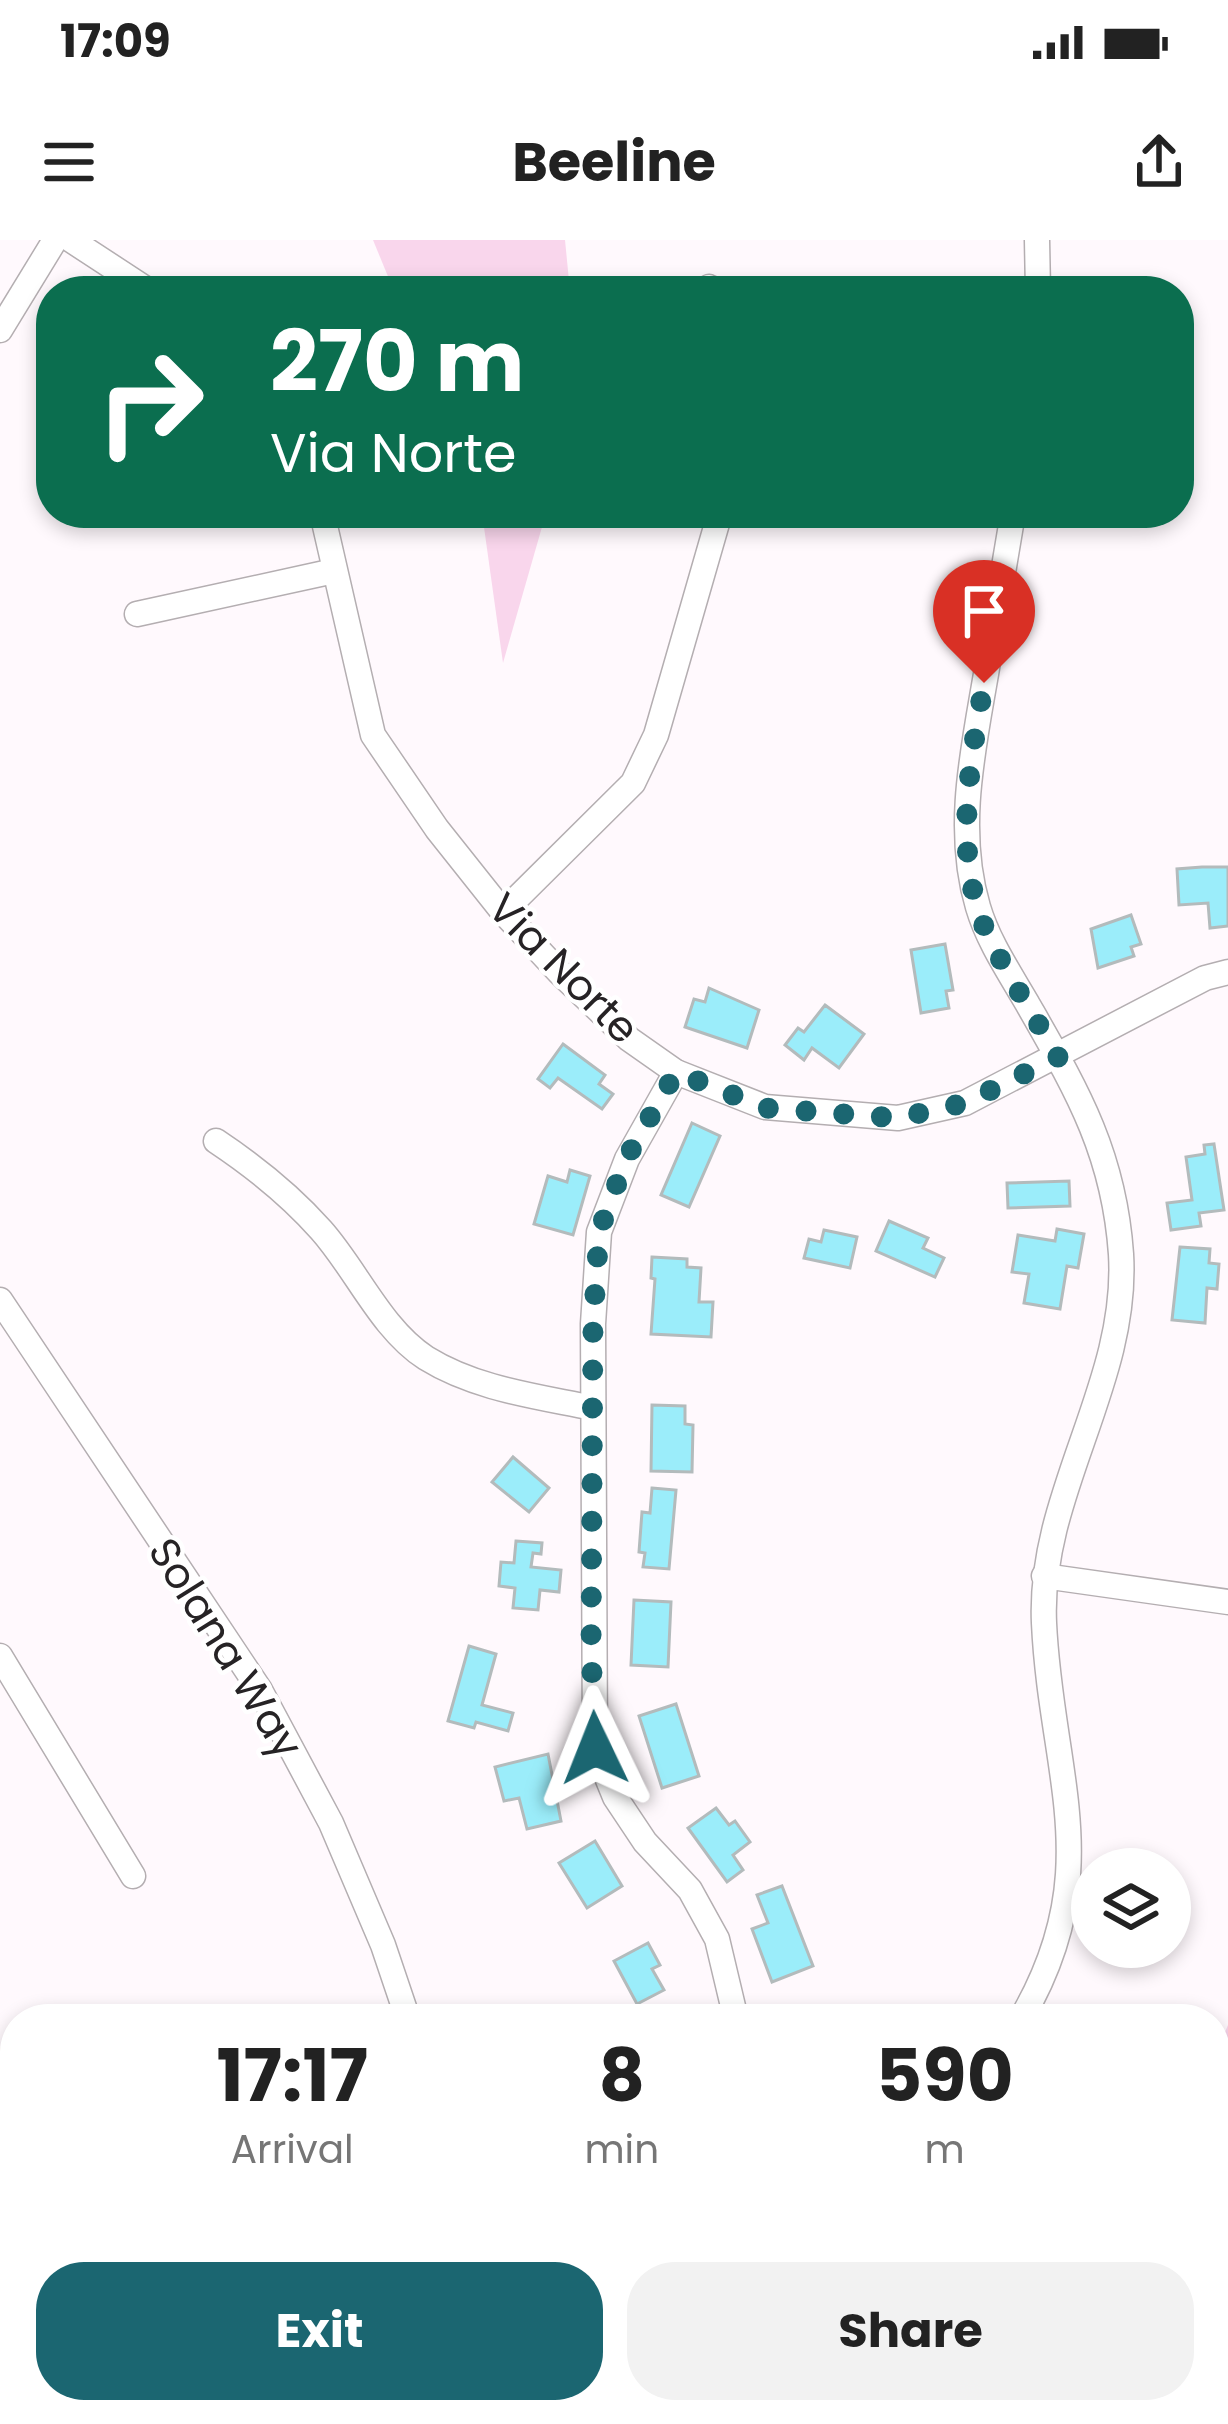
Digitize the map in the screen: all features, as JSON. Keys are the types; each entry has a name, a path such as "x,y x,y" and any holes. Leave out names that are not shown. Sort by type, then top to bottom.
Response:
{"street":[{"path":"0,330 55,240"},
{"path":"71,240 126,276"},
{"path":"1037,240 1038,276"},
{"name":"Via Norte","path":"325,528 373,734 437,830 503,912 629,1039 676,1072 765,1108 898,1118 965,1103 1204,979 1228,972"},
{"path":"503,912 633,783 656,735 715,528"},
{"path":"1010,528 970,768 967,839 976,903 988,934 1097,1132 1117,1199 1121,1300 1115,1344 1059,1507 1044,1576 1048,1670 1071,1833 1068,1886 1056,1945 1029,2004"},
{"path":"137,614 334,571"},
{"path":"676,1072 626,1159 599,1232 593,1408 595,1748 615,1796 645,1841 689,1890 717,1939 732,2004"},
{"path":"216,1141 267,1175 322,1231 422,1355 459,1376 593,1408"},
{"name":"Solana Way","path":"0,1300 260,1690 331,1823 383,1945 402,2004"},
{"path":"1044,1576 1228,1601"},
{"path":"0,1656 133,1876"}],"shaded area":[{"path":"373,240 565,240 569,276 388,276"},
{"path":"484,528 542,528 503,663"}],"building":[{"path":"1228,867 1228,926 1210,928 1208,903 1179,905 1177,869"},
{"path":"1131,915 1141,944 1131,947 1134,956 1098,968 1091,929"},
{"path":"945,944 953,990 946,991 949,1008 921,1013 911,950"},
{"path":"709,988 759,1010 747,1048 685,1027 694,999 705,1002"},
{"path":"825,1005 864,1034 839,1068 812,1048 804,1060 785,1045 798,1028 804,1032"},
{"path":"563,1044 605,1075 599,1084 613,1094 602,1109 558,1078 550,1088 538,1079"},
{"path":"692,1123 720,1136 689,1207 661,1195"},
{"path":"1214,1144 1224,1210 1199,1213 1201,1226 1171,1230 1167,1203 1192,1200 1186,1157 1205,1154 1204,1145"},
{"path":"570,1170 590,1176 573,1235 534,1224 548,1176 567,1182"},
{"path":"1069,1181 1070,1206 1008,1208 1007,1183"},
{"path":"889,1221 928,1238 923,1248 944,1258 935,1277 876,1251"},
{"path":"1057,1229 1084,1234 1078,1268 1067,1266 1060,1309 1024,1303 1029,1274 1012,1272 1018,1235 1055,1241"},
{"path":"824,1230 857,1237 850,1268 804,1258 809,1239 821,1242"},
{"path":"1180,1247 1210,1249 1209,1263 1219,1264 1217,1289 1207,1288 1205,1323 1172,1320"},
{"path":"652,1257 687,1259 687,1267 701,1268 699,1302 713,1302 711,1337 651,1334"},
{"path":"652,1405 685,1406 685,1424 693,1425 692,1472 651,1471"},
{"path":"513,1457 549,1488 529,1512 492,1482"},
{"path":"652,1488 676,1490 669,1569 643,1567 645,1553 639,1552 642,1512 650,1513"},
{"path":"516,1541 542,1543 541,1554 533,1553 531,1567 561,1570 559,1592 540,1590 538,1610 513,1608 515,1588 499,1586 501,1562 514,1563"},
{"path":"634,1600 671,1602 668,1667 631,1665"},
{"path":"469,1646 496,1654 482,1705 513,1713 508,1731 476,1722 474,1728 448,1721"},
{"path":"676,1704 699,1776 662,1788 639,1716"},
{"path":"548,1754 561,1821 527,1829 519,1798 504,1801 495,1767"},
{"path":"716,1808 729,1825 735,1821 750,1842 733,1855 743,1870 727,1882 688,1828"},
{"path":"595,1841 622,1886 587,1908 559,1863"},
{"path":"782,1886 813,1966 772,1982 752,1929 768,1923 757,1895"},
{"path":"648,1943 660,1965 652,1969 664,1990 637,2004 614,1961"}],"route":[{"path":"595,1748 593,1324 599,1232 626,1159 676,1072 765,1108 898,1118 965,1103 1058,1057 988,934 976,903 967,839 968,804 984,683"}]}
